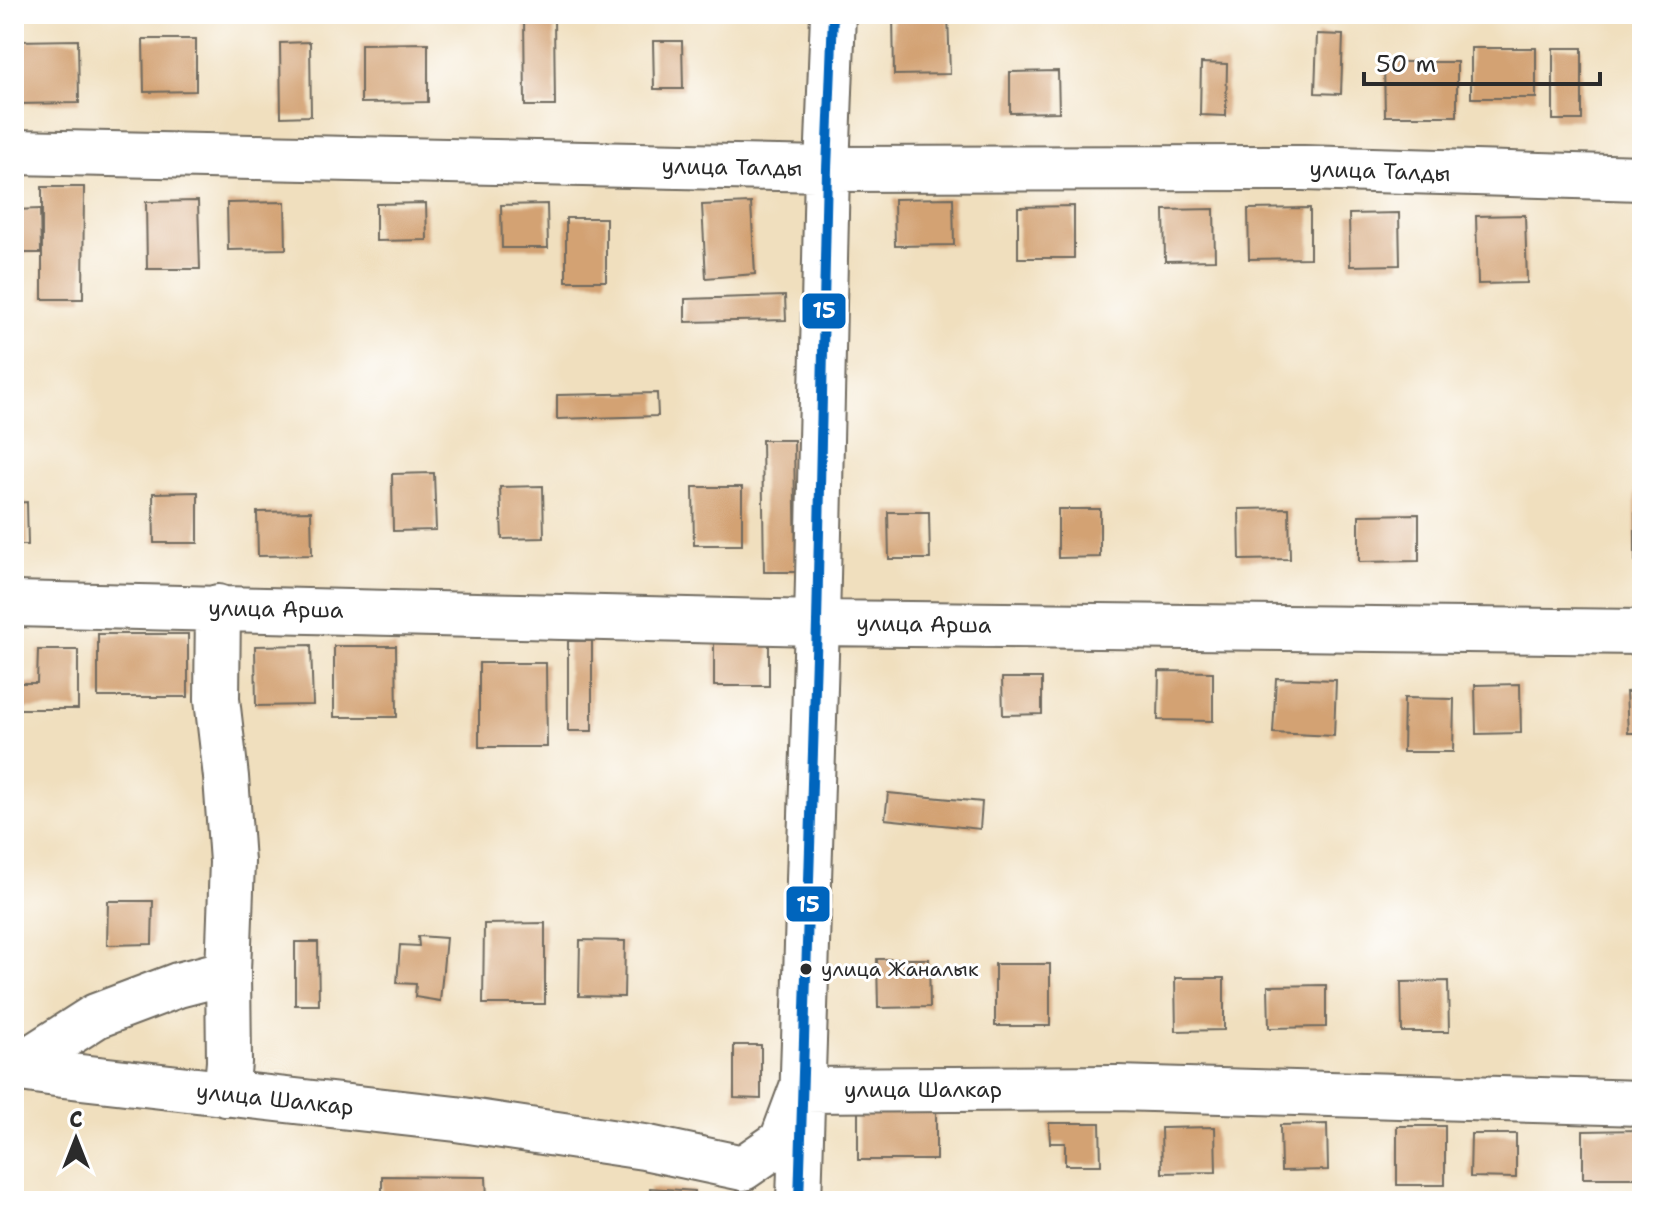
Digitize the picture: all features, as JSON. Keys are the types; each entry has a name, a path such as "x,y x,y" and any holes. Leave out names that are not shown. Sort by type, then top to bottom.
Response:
{"street":[{"path":"799,1201 833,14"},
{"name":"улица Талды","path":"14,152 827,169 1303,168 1642,178"},
{"name":"улица Арша","path":"14,604 817,623 1642,632"},
{"path":"218,607 217,699 232,862 226,1094"},
{"path":"14,1068 96,1016 178,985 228,972"},
{"name":"улица Шалкар","path":"14,1068 456,1119 644,1147 743,1168 782,1141 801,1090 1117,1088 1642,1103"}],"building":[{"path":"893,14 948,14 950,74 894,75"},
{"path":"524,17 554,17 555,106 525,106"},
{"path":"1317,34 1343,35 1341,94 1315,93"},
{"path":"143,39 196,39 196,91 144,92"},
{"path":"78,40 79,103 16,104 15,41"},
{"path":"653,41 682,41 683,89 654,89"},
{"path":"310,42 311,116 281,117 280,43"},
{"path":"428,43 428,102 361,103 361,44"},
{"path":"1471,48 1536,48 1536,98 1471,98"},
{"path":"1553,48 1582,48 1582,120 1553,120"},
{"path":"1384,62 1457,62 1457,116 1385,116"},
{"path":"1201,63 1227,64 1226,116 1200,115"},
{"path":"1058,71 1059,112 1010,113 1010,72"},
{"path":"42,187 84,187 83,299 42,299"},
{"path":"953,198 954,245 895,246 894,199"},
{"path":"198,201 200,269 147,269 146,202"},
{"path":"285,202 286,249 228,250 227,203"},
{"path":"426,203 427,240 376,241 376,204"},
{"path":"751,203 755,274 706,278 702,205"},
{"path":"547,204 548,248 502,248 501,205"},
{"path":"1074,206 1074,258 1018,258 1018,207"},
{"path":"1310,208 1310,258 1249,259 1248,209"},
{"path":"40,209 41,253 14,253 14,210"},
{"path":"1214,209 1215,260 1165,261 1164,210"},
{"path":"1399,213 1400,265 1350,266 1349,214"},
{"path":"1525,215 1527,283 1478,284 1476,216"},
{"path":"566,218 606,218 606,281 566,281"},
{"path":"1637,218 1642,218 1642,264 1638,264"},
{"path":"785,296 786,320 685,322 685,299"},
{"path":"657,393 658,416 557,419 557,395"},
{"path":"762,440 794,440 796,572 764,572"},
{"path":"434,473 436,530 393,531 392,474"},
{"path":"1635,485 1642,485 1642,561 1635,561"},
{"path":"543,486 544,538 502,539 500,487"},
{"path":"693,487 742,487 742,545 694,545"},
{"path":"198,492 198,543 154,543 153,493"},
{"path":"27,502 28,545 14,545 14,503"},
{"path":"1289,508 1290,559 1240,560 1239,509"},
{"path":"1058,509 1100,509 1100,557 1058,558"},
{"path":"311,511 312,555 258,556 257,512"},
{"path":"888,512 929,512 930,559 889,559"},
{"path":"1419,514 1419,561 1359,562 1359,515"},
{"path":"98,634 188,634 188,697 98,697"},
{"path":"568,641 592,641 592,731 568,731"},
{"path":"714,641 769,641 769,686 714,686"},
{"path":"311,645 313,705 256,706 255,646"},
{"path":"334,646 396,646 397,717 334,717"},
{"path":"38,650 78,650 78,709 14,709 14,683 37,683"},
{"path":"479,663 546,663 547,747 479,747"},
{"path":"1159,671 1213,672 1213,721 1158,720"},
{"path":"1002,678 1042,678 1042,714 1003,715"},
{"path":"1276,678 1336,680 1334,736 1273,733"},
{"path":"1520,684 1521,733 1476,734 1475,685"},
{"path":"1642,691 1642,733 1628,733 1626,692"},
{"path":"1404,698 1454,699 1453,752 1403,752"},
{"path":"888,793 982,802 980,829 885,819"},
{"path":"108,901 153,901 152,944 107,945"},
{"path":"545,923 545,1004 483,1004 484,924"},
{"path":"418,936 446,938 440,1001 415,997 416,984 397,983 400,945 419,946"},
{"path":"580,940 625,941 624,997 579,996"},
{"path":"295,942 318,942 319,1005 295,1005"},
{"path":"877,959 929,959 930,1007 878,1008"},
{"path":"995,964 1050,964 1050,1026 995,1026"},
{"path":"1175,978 1224,978 1224,1030 1176,1031"},
{"path":"1448,981 1449,1032 1402,1032 1401,982"},
{"path":"1326,985 1326,1027 1269,1028 1268,986"},
{"path":"734,1045 761,1045 761,1099 734,1098"},
{"path":"858,1110 936,1110 936,1160 858,1160"},
{"path":"1049,1123 1100,1123 1101,1165 1065,1165 1065,1143 1050,1143"},
{"path":"1327,1124 1328,1170 1281,1171 1280,1125"},
{"path":"1397,1126 1445,1126 1445,1185 1397,1185"},
{"path":"1215,1127 1216,1172 1162,1173 1161,1128"},
{"path":"1642,1130 1642,1178 1583,1178 1583,1131"},
{"path":"1471,1134 1516,1134 1516,1178 1470,1177"},
{"path":"382,1176 486,1177 487,1199 382,1200"},
{"path":"650,1188 695,1191 695,1201 649,1201"}],"transit line":[{"name":"15","path":"799,1201 833,14"}],"place":[{"name":"улица Жаналык","path":"806,969"}]}
